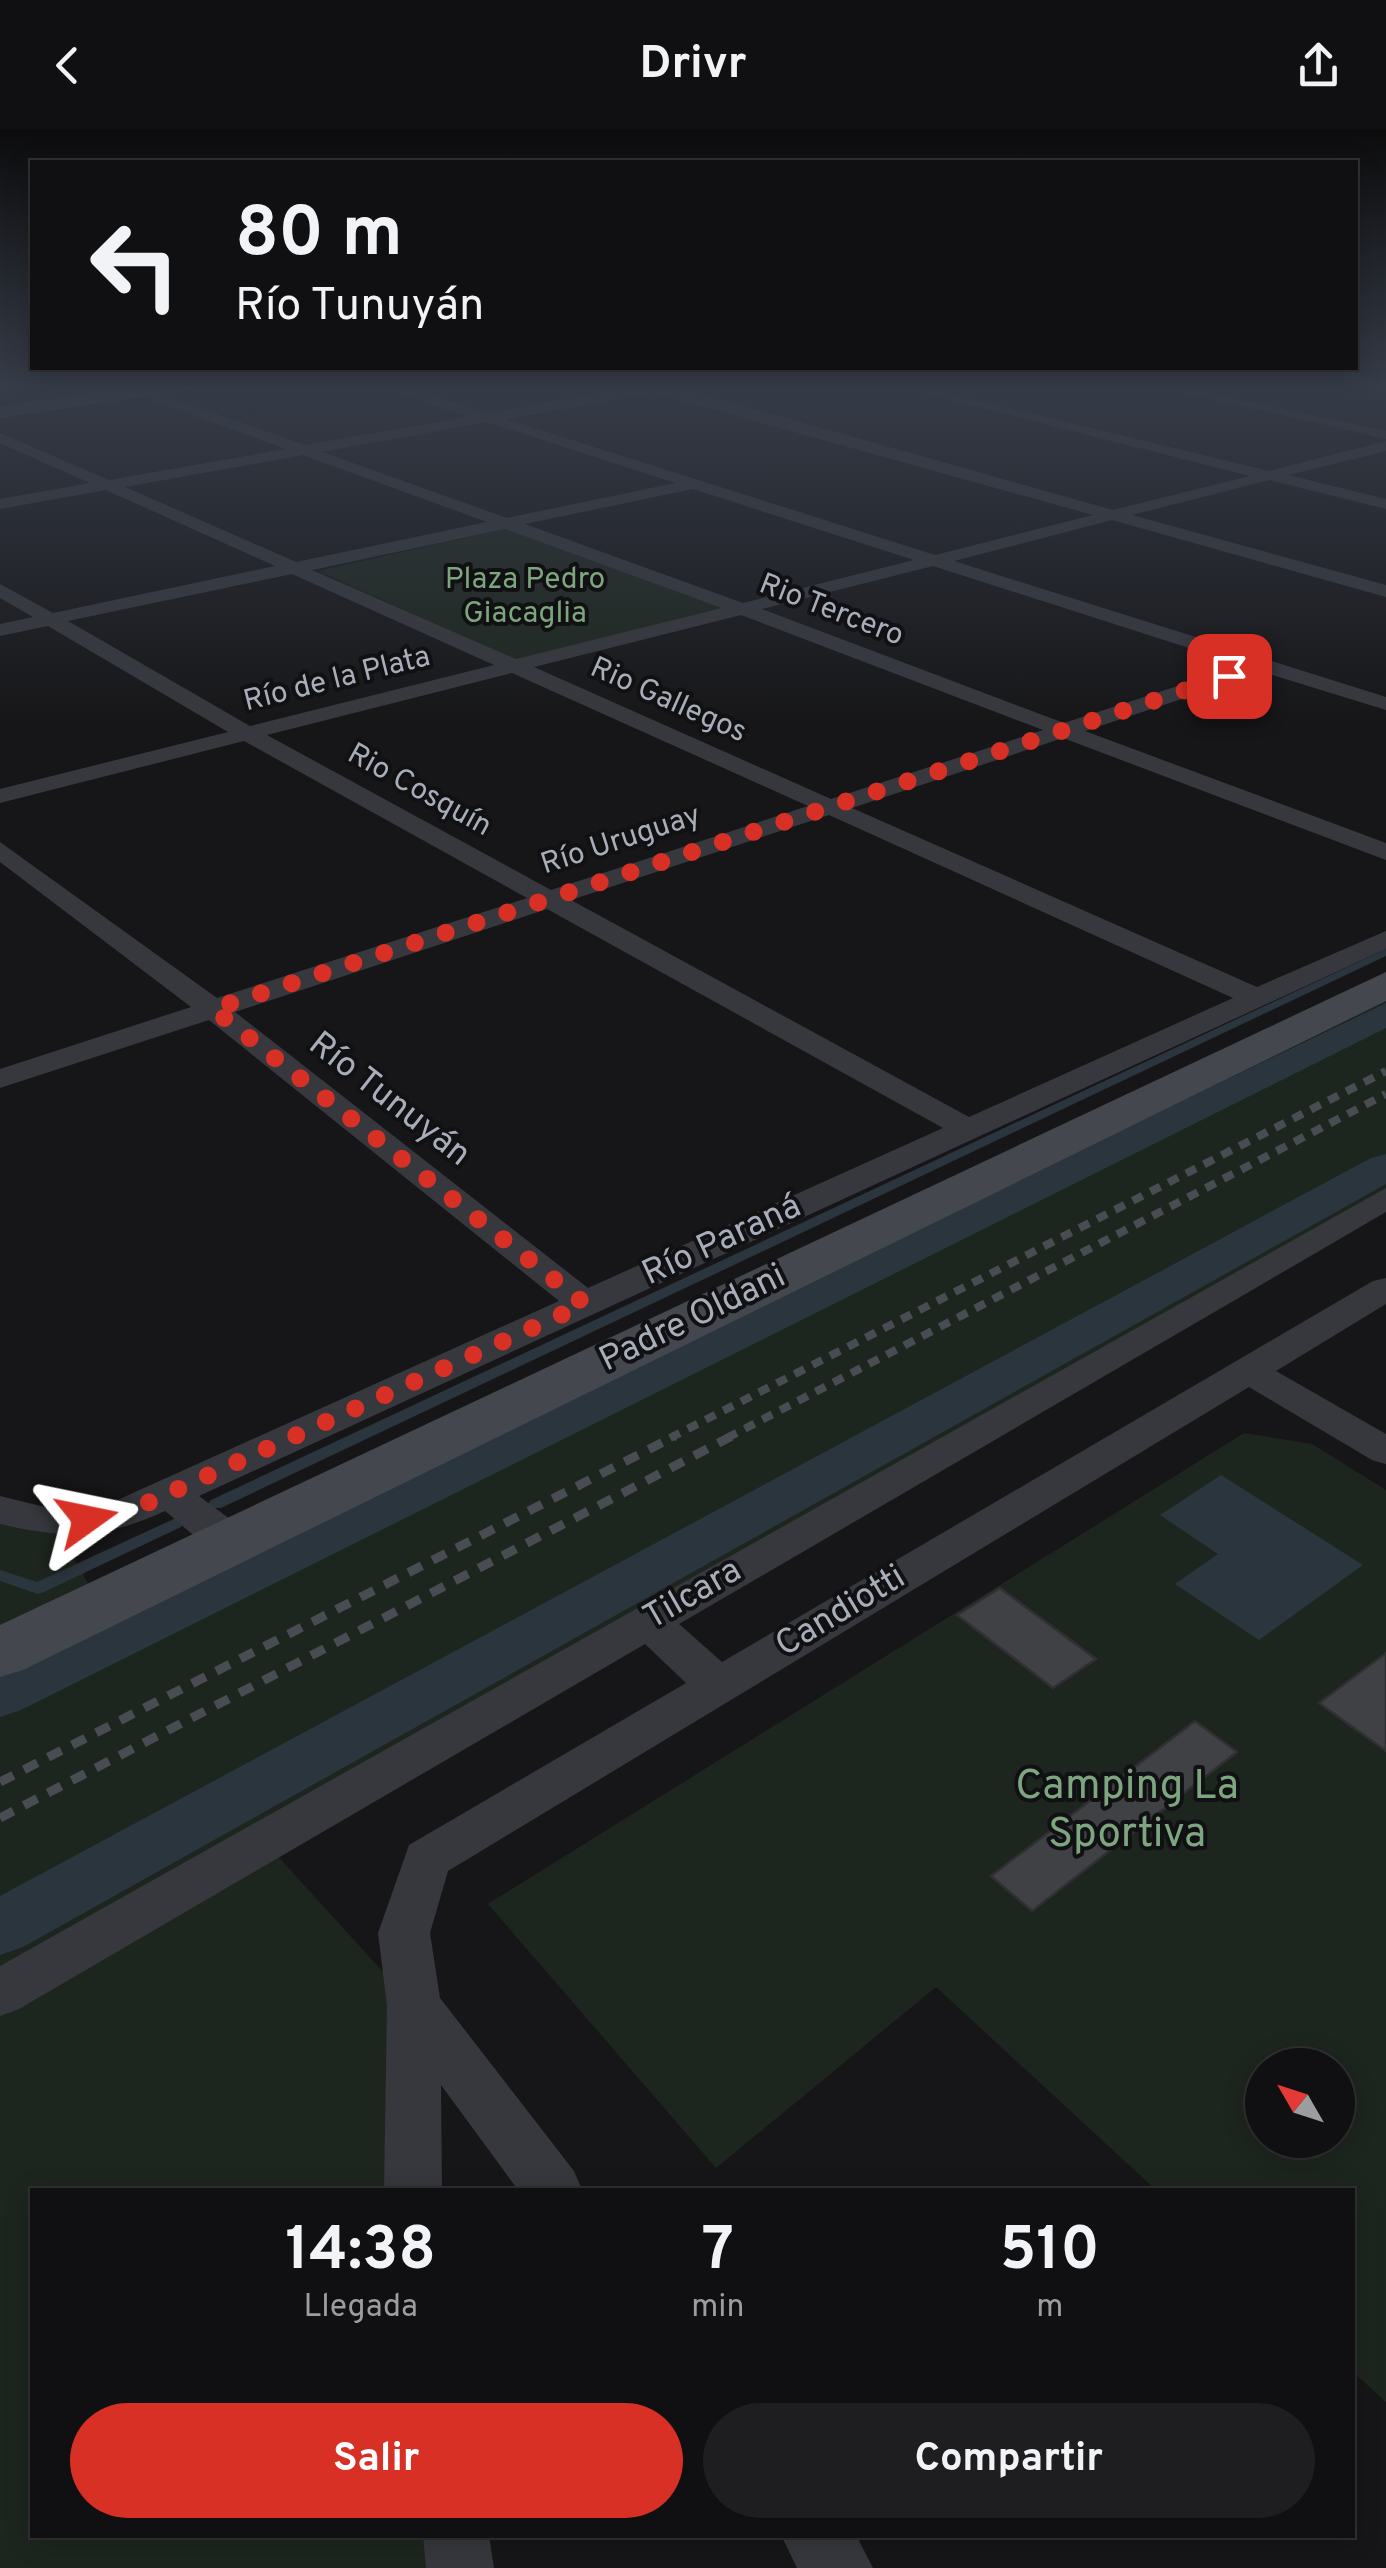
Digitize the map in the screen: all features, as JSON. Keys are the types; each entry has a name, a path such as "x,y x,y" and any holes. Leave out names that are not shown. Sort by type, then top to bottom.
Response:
{"main road":[{"name":"Padre Oldani","path":"0,1653 1386,985"}],"street":[{"path":"0,504 35,498"},
{"name":"Rio Gallegos","path":"137,498 1256,997"},
{"name":"Rio Tercero","path":"438,498 1386,852"},
{"path":"0,630 629,498"},
{"path":"738,498 1386,704"},
{"path":"1051,498 1386,591"},
{"name":"Río de la Plata","path":"0,796 1181,498"},
{"path":"1360,498 1386,504"},
{"name":"Rio Cosquín","path":"0,590 248,734 968,1129"},
{"name":"Río Uruguay","path":"0,1079 1263,665"},
{"name":"Río Tunuyán","path":"0,850 213,1009 585,1304"},
{"name":"Río Paraná","path":"0,1510 53,1523 121,1515 1386,938"},
{"name":"Tilcara","path":"0,1992 1386,1198"},
{"name":"Candiotti","path":"413,2188 414,2006 404,1933 426,1859 1386,1289"},
{"path":"1248,1371 1386,1451"},
{"path":"170,1494 232,1541"},
{"path":"647,1622 718,1686"},
{"path":"414,2006 551,2188"},
{"path":"456,2538 460,2568"},
{"path":"816,2538 839,2568"}],"green space":[{"name":"Plaza Pedro Giacaglia","path":"510,528 725,607 725,611 517,661 318,571"},
{"path":"1386,985 1386,1198 265,1842 414,2006 413,2188 30,2188 30,2538 456,2538 460,2568 0,2568 0,1510 53,1523 100,1604"},
{"name":"Camping La Sportiva","path":"1244,1433 1312,1444 1386,1490 1386,2402 1355,2374 1355,2188 1154,2188 936,1987 716,2168 488,1904"}],"shaded area":[{"path":"1221,1475 1363,1565 1259,1640 1175,1584 1218,1554 1160,1515"}],"building":[{"path":"1000,1588 1096,1659 1053,1688 957,1615"},
{"path":"1386,1653 1386,1751 1319,1703"},
{"path":"1195,1721 1237,1752 1032,1911 991,1876"}],"waterway":[{"path":"216,1504 1386,952"},
{"path":"0,1695 1386,1014"},
{"path":"0,1928 1386,1167"},
{"path":"0,1575 38,1588 176,1523"}],"railway":[{"path":"670,1438 1386,1071"},
{"path":"727,1438 1386,1094"},
{"path":"0,1782 675,1436"},
{"path":"0,1818 732,1436"}],"route":[{"path":"87,1519 121,1515 585,1304 213,1009 1229,676"}]}
